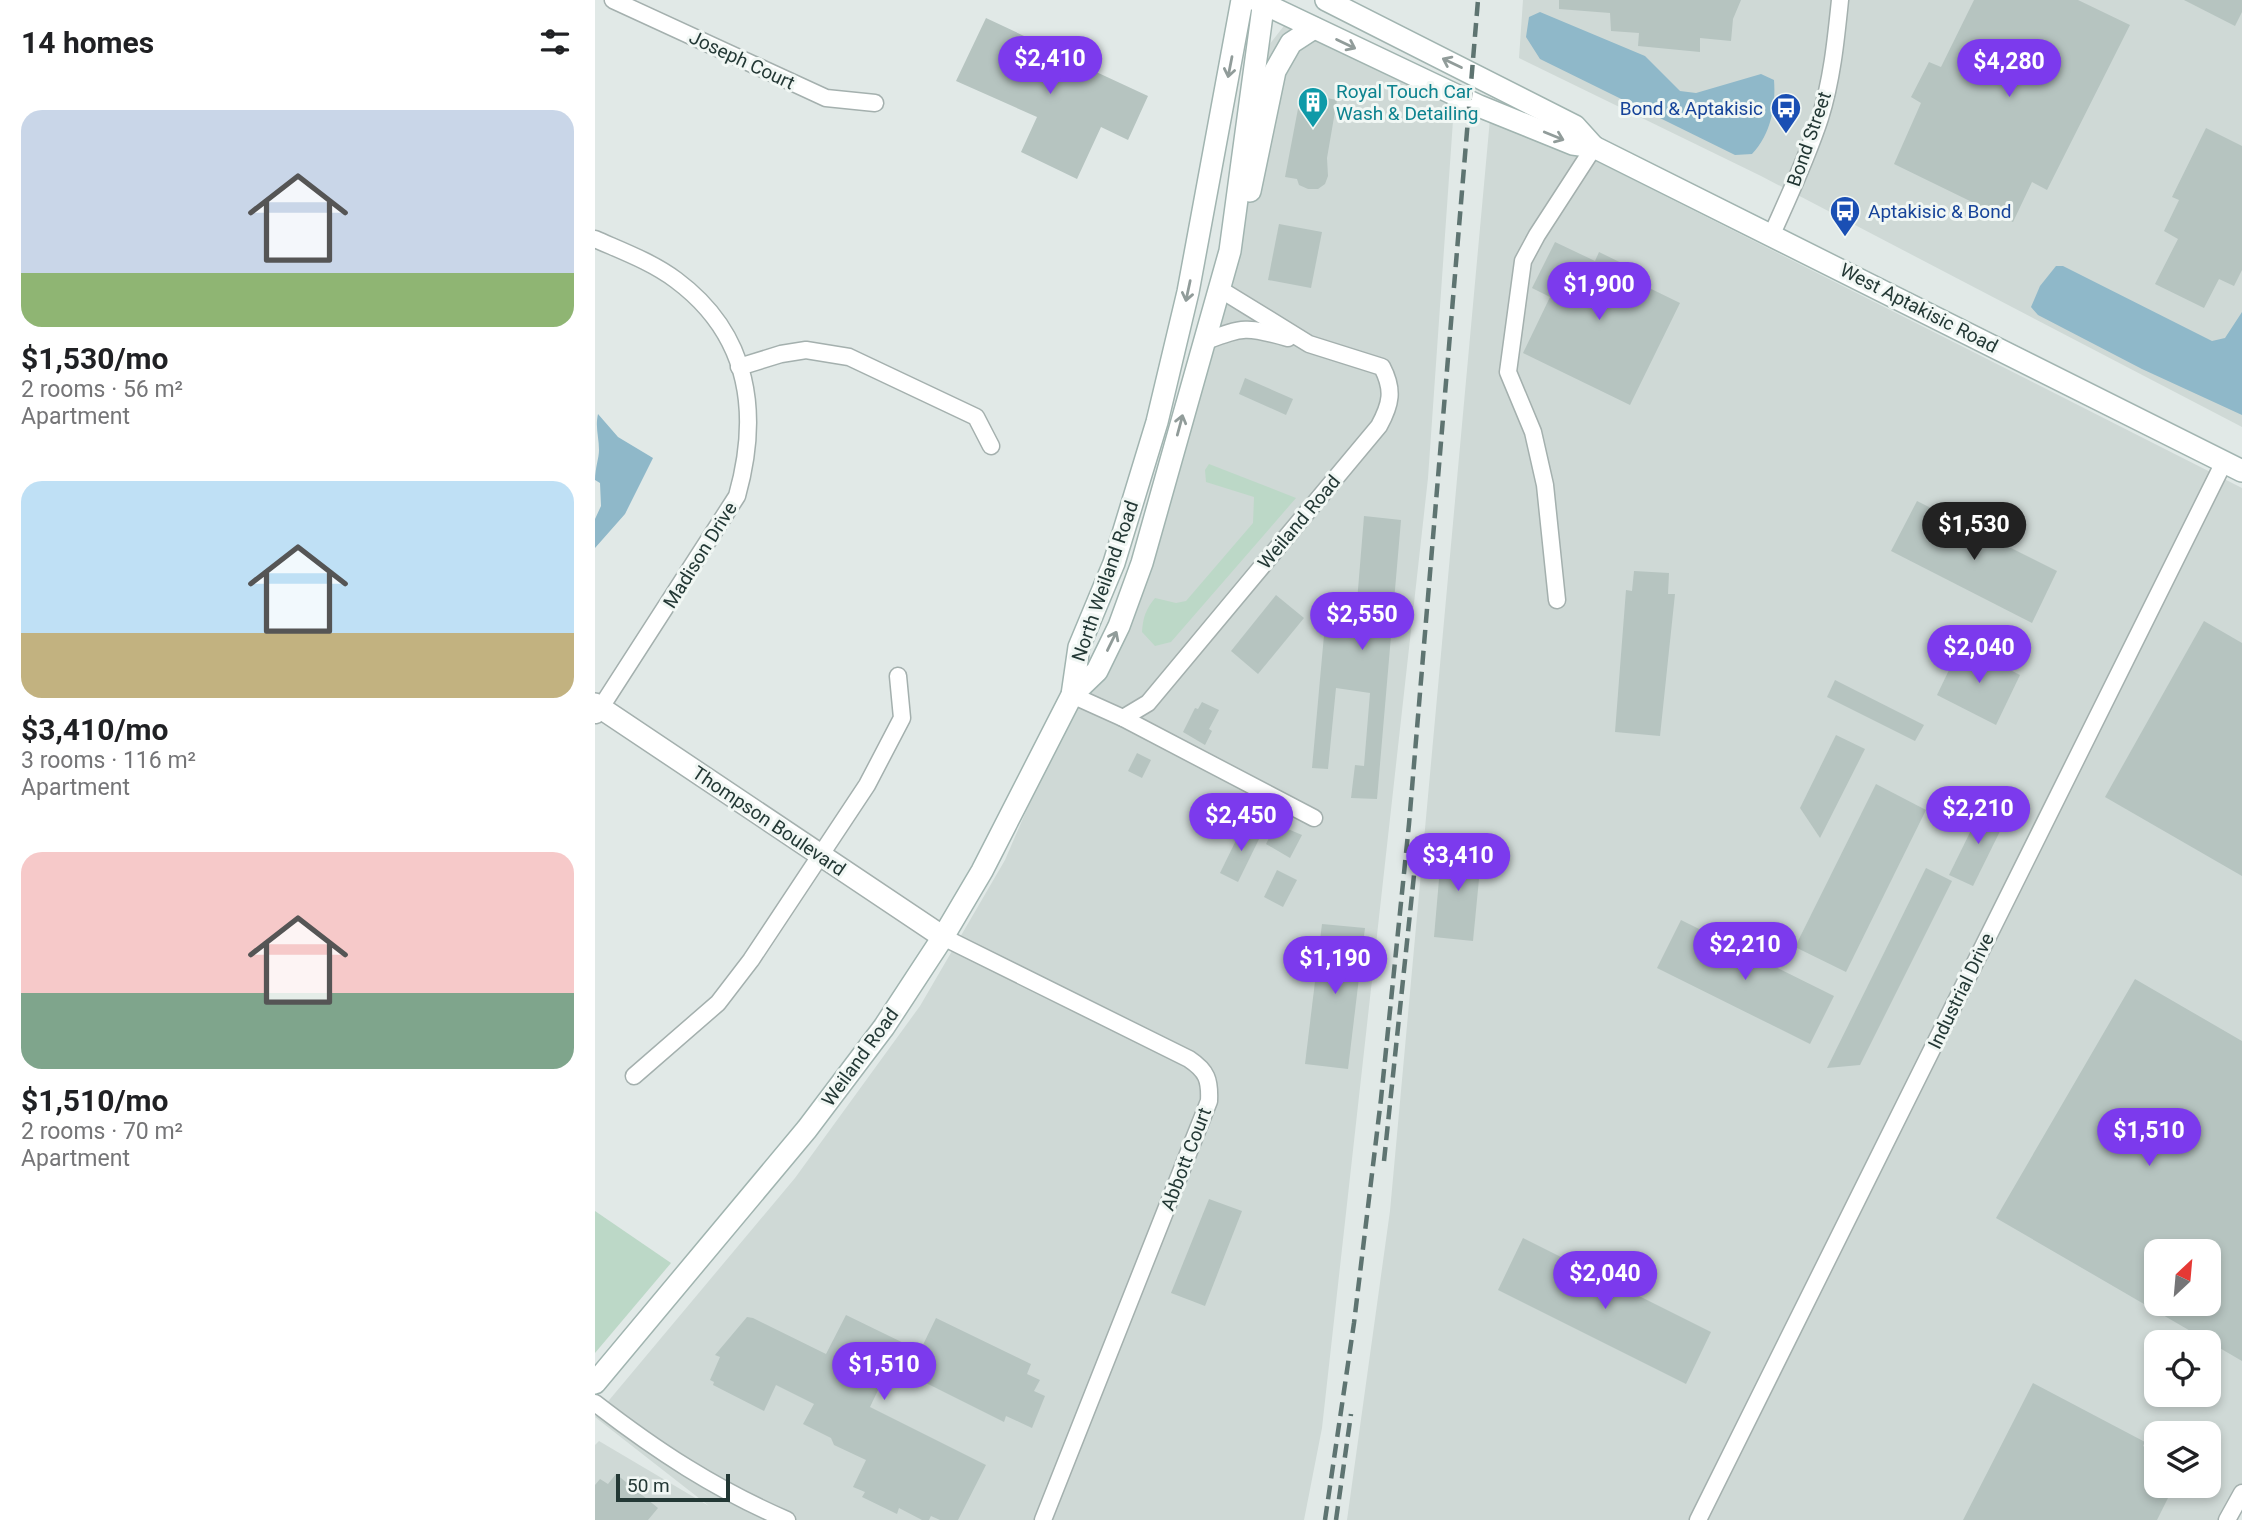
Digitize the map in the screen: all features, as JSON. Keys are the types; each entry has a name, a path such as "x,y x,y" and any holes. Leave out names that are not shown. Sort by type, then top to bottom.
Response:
{"main road":[{"name":"West Aptakisic Road","path":"1326,0 1575,126 1594,147"},
{"name":"West Aptakisic Road","path":"1256,1 1479,106 1573,144 1594,147 2233,466"},
{"name":"North Weiland Road","path":"1072,695 1097,671 1142,563 1230,251 1256,1"},
{"name":"North Weiland Road","path":"1072,695 1079,647 1114,563 1160,409 1256,1"},
{"path":"1218,288 1236,260 1275,71 1291,43 1314,28"},
{"name":"Weiland Road","path":"595,1383 807,1129 884,1027 943,937 1000,838 1072,695"},
{"name":"Thompson Boulevard","path":"597,710 943,937"}],"street":[{"name":"Joseph Court","path":"613,0 826,98 875,103"},
{"name":"Bond Street","path":"1772,234 1807,154 1820,116 1829,78 1840,0"},
{"path":"1557,600 1545,485 1533,432 1508,372 1523,261 1594,147"},
{"name":"Madison Drive","path":"595,239 677,280 723,329 746,387 750,414 746,465 737,496 597,710"},
{"name":"Weiland Road","path":"1218,288 1309,344"},
{"name":"Weiland Road","path":"1123,718 1148,703 1379,426 1389,408 1392,392 1382,367 1253,328 1240,328 1203,342"},
{"path":"739,367 781,354 806,350 849,357 976,417 991,446"},
{"name":"Industrial Drive","path":"1698,1520 2233,466"},
{"path":"634,1076 718,1003 751,960 821,855 867,785 902,718 898,676"},
{"path":"1072,695 1123,718 1314,818"},
{"name":"Abbott Court","path":"943,937 1189,1059 1203,1068 1210,1080 1209,1101 1043,1520"},
{"path":"595,1404 649,1446 685,1469 787,1520"},
{"path":"2227,1520 2242,1493"}],"shaded area":[{"path":"1523,0 2242,0 2242,427 1761,176 1519,58"},
{"path":"1287,22 1455,92 1428,478 1322,1428 1304,1520 595,1520 595,1445 599,1441 709,1506 595,1417 795,1178 920,1006 1005,860 1156,510 1228,285 1266,49"},
{"path":"1491,108 2242,488 2242,1504 2233,1520 1347,1520 1390,1211"}],"green space":[{"path":"1209,464 1296,498 1171,642 1155,646 1142,632 1145,614 1155,598 1176,603 1186,601 1253,523 1254,497 1206,482 1205,470"},
{"path":"595,1211 671,1263 595,1353"}],"water":[{"path":"1540,12 1645,56 1680,91 1696,93 1761,74 1774,80 1773,110 1764,138 1752,154 1735,155 1540,59 1526,37 1529,17"},
{"path":"2056,266 2063,266 2212,341 2225,338 2242,312 2242,415 2142,369 2038,315 2031,307 2040,286"},
{"path":"598,414 618,437 653,458 625,514 595,548 595,519 601,506 600,483 595,480 599,450"}],"building":[{"path":"1559,0 1741,0 1733,19 1731,41 1700,38 1700,52 1638,46 1639,33 1611,31 1610,13 1559,9"},
{"path":"1974,0 2078,0 2130,25 2047,190 2032,182 2013,222 1894,164 1921,103 1911,97 1929,62 1941,67"},
{"path":"2184,0 2242,0 2242,12 2235,26"},
{"path":"986,18 1148,96 1128,140 1101,127 1077,179 1021,152 1037,117 956,81"},
{"name":"Royal Touch Car Wash & Detailing","path":"1301,93 1337,100 1327,158 1328,176 1325,184 1318,189 1308,189 1299,185 1297,179 1285,177"},
{"path":"2206,128 2242,146 2242,270 2234,286 2219,279 2204,308 2155,284 2178,239 2164,231 2179,200 2172,197"},
{"path":"1279,224 1322,232 1311,288 1268,280"},
{"path":"1555,242 1595,261 1599,252 1644,274 1639,283 1680,303 1630,405 1523,353 1550,297 1532,288"},
{"path":"1245,378 1293,399 1286,415 1239,394"},
{"path":"1917,501 2057,571 2032,623 1891,551"},
{"path":"1364,516 1401,520 1377,799 1351,798 1355,765 1364,766 1370,693 1336,688 1328,769 1312,768 1325,624 1355,626"},
{"path":"1634,571 1669,573 1668,594 1675,594 1660,736 1615,732 1626,590 1632,591"},
{"path":"1276,595 1304,618 1258,674 1231,651"},
{"path":"2204,621 2242,643 2242,876 2105,797"},
{"path":"1961,645 2020,675 1996,725 1937,695"},
{"path":"1835,680 1924,725 1915,741 1827,697"},
{"path":"1202,702 1219,710 1209,729 1212,731 1205,745 1183,732 1195,708 1198,709"},
{"path":"1836,735 1865,749 1820,838 1800,808"},
{"path":"1137,753 1151,760 1142,778 1128,771"},
{"path":"1876,784 1926,810 1846,972 1795,947"},
{"path":"1216,793 1228,799 1218,822 1203,815"},
{"path":"1983,806 2007,817 1973,886 1949,875"},
{"path":"1244,824 1262,833 1238,882 1220,873"},
{"path":"1276,824 1302,835 1290,858 1266,844"},
{"path":"1442,845 1482,848 1473,941 1434,937"},
{"path":"1926,868 1952,881 1860,1065 1827,1068"},
{"path":"1277,870 1297,880 1283,907 1264,897"},
{"path":"1681,920 1834,996 1810,1044 1657,968"},
{"path":"1322,924 1365,928 1348,1069 1305,1064"},
{"path":"2135,979 2242,1041 2242,1361 2221,1349 2221,1330 2189,1330 2165,1316 2221,1316 2221,1239 2144,1239 2144,1304 1996,1218"},
{"path":"1209,1199 1242,1211 1205,1306 1171,1293"},
{"path":"1523,1238 1711,1332 1686,1384 1498,1290"},
{"path":"846,1315 920,1351 936,1318 1031,1364 1027,1374 1040,1380 1034,1391 1045,1396 1032,1428 1006,1416 1004,1422 890,1365 870,1407 986,1465 958,1520 940,1520 931,1516 929,1520 922,1520 899,1508 897,1514 862,1497 865,1492 853,1487 866,1460 834,1445 831,1438 803,1424 814,1404 776,1385 764,1411 713,1385 714,1382 710,1380 720,1357 715,1355 747,1317 826,1354"},
{"path":"2033,1383 2144,1441 2144,1498 2168,1498 2157,1520 1963,1520"},
{"path":"616,1474 658,1508 648,1520 595,1520 595,1485 600,1479 608,1484"}],"railway":[{"path":"1325,1520 1354,1323 1381,1099 1409,824 1478,0"},
{"path":"1384,1161 1418,837"},
{"path":"1336,1520 1351,1414"}],"place":[{"name":"Royal Touch Car Wash & Detailing","path":"1313,129"},
{"name":"Bond & Aptakisic","path":"1786,135"},
{"name":"Aptakisic & Bond","path":"1845,238"}]}
